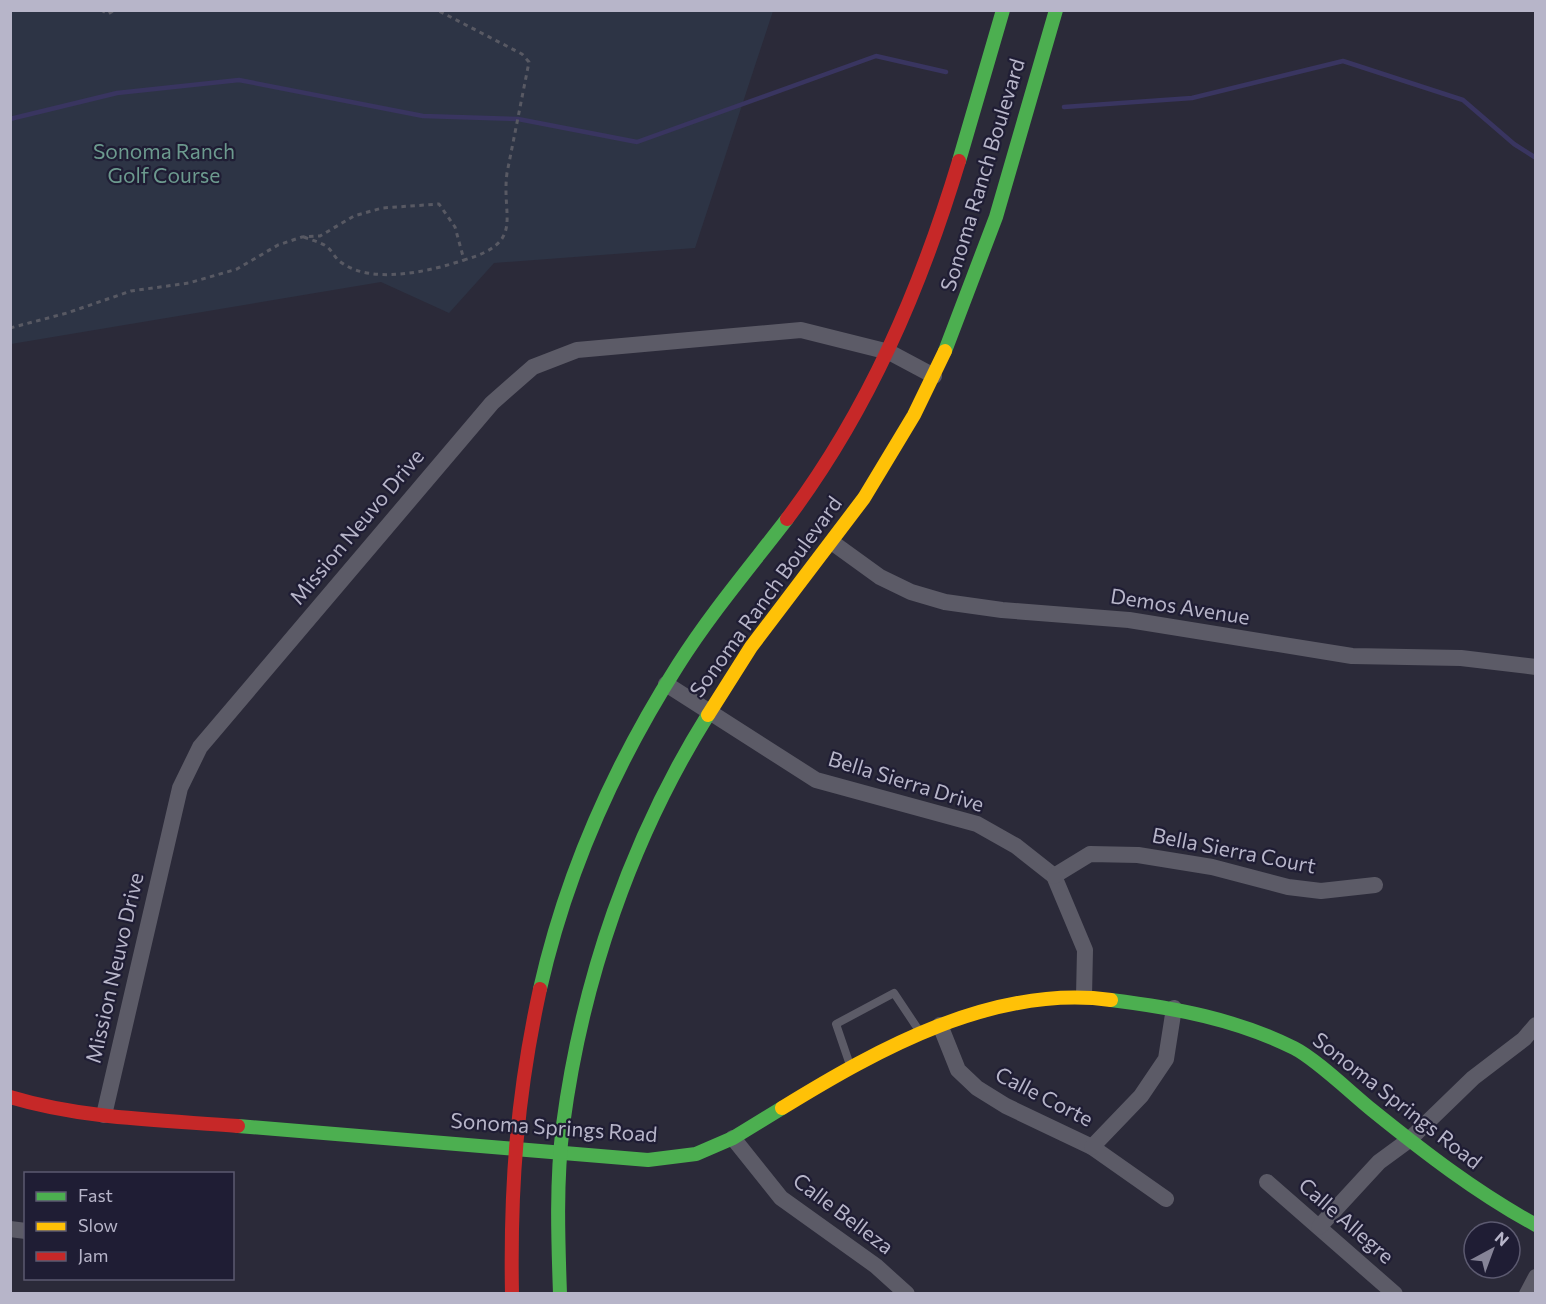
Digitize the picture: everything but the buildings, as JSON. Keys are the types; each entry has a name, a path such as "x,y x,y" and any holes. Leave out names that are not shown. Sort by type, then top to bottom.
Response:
{"main road":[{"name":"Sonoma Ranch Boulevard","path":"512,1293 511,1225 515,1147 529,1038 563,904 611,784 666,684 712,616 785,523 836,450 889,352 936,235 1003,10"},
{"name":"Sonoma Ranch Boulevard","path":"560,1293 558,1227 562,1153 579,1040 609,927 629,869 653,813 710,711 762,633 833,543 886,464 934,376 982,258 1056,10"},
{"name":"Sonoma Springs Road","path":"10,1097 36,1105 104,1115 515,1147 648,1160 696,1154 733,1138 850,1066 940,1025 1009,1005 1084,996 1174,1008 1237,1023 1297,1049 1409,1140 1494,1202 1536,1225"}],"street":[{"name":"Mission Neuvo Drive","path":"104,1115 180,788 200,747 492,403 533,367 577,350 801,330 889,352 934,376"},
{"name":"Demos Avenue","path":"833,543 880,578 911,591 954,603 1129,620 1352,656 1461,658 1536,667"},
{"name":"Bella Sierra Drive","path":"666,684 816,780 977,824 1016,846 1054,876 1085,950 1084,996"},
{"name":"Bella Sierra Court","path":"1054,876 1090,854 1138,855 1212,867 1288,887 1321,891 1376,885"},
{"name":"Calle Corte","path":"1092,1147 1141,1096 1166,1059 1174,1008"},
{"name":"Calle Corte","path":"940,1025 958,1070 977,1088 1005,1106 1092,1147 1166,1199"},
{"path":"1319,1227 1379,1162 1409,1140 1473,1078 1524,1039 1536,1025"},
{"name":"Calle Belleza","path":"733,1138 781,1198 876,1266 907,1293"},
{"name":"Calle Allegre","path":"1268,1182 1395,1293"},
{"path":"1527,1293 1536,1277"}],"lane":[{"path":"850,1066 836,1024 894,993 921,1034"}],"path":[{"path":"101,10 108,14 115,10"},
{"path":"302,237 327,246 341,263 359,271 400,274 432,271 479,256 502,240 510,215 506,182 529,63 522,54 484,37 437,10"},
{"path":"10,328 67,313 131,291 189,283 237,269 278,245 302,237 321,236 354,216 382,208 440,204 454,227 464,260"}],"green space":[{"name":"Sonoma Ranch Golf Course","path":"11,10 773,11 695,248 494,263 449,313 381,282 11,344"}],"waterway":[{"path":"10,119 117,93 239,80 423,116 518,119 637,142 876,56 946,72"},
{"path":"1064,107 1192,98 1343,61 1463,100 1514,144 1536,158"}],"traffic: fast":[{"path":"959,161 1003,10"},
{"path":"945,351 996,217 1056,10"},
{"path":"540,989 578,862 634,741 678,665 704,627 787,519"},
{"path":"560,1294 559,1167 563,1125 583,1017 597,964 633,861 680,762 708,715"},
{"path":"1111,1000 1205,1016 1250,1029 1294,1048 1323,1068 1372,1110 1451,1171 1536,1225"},
{"path":"238,1126 648,1160 696,1154 733,1138 782,1108"}],"traffic: slow":[{"path":"708,715 751,647 864,498 914,415 945,351"},
{"path":"782,1108 857,1064 897,1044 939,1026 981,1012 1024,1002 1067,998 1111,1000"}],"traffic: jam":[{"path":"787,519 843,436 889,348 927,256 959,161"},
{"path":"512,1294 512,1216 517,1141 526,1066 540,989"},
{"path":"10,1097 94,1114 238,1126"}]}
